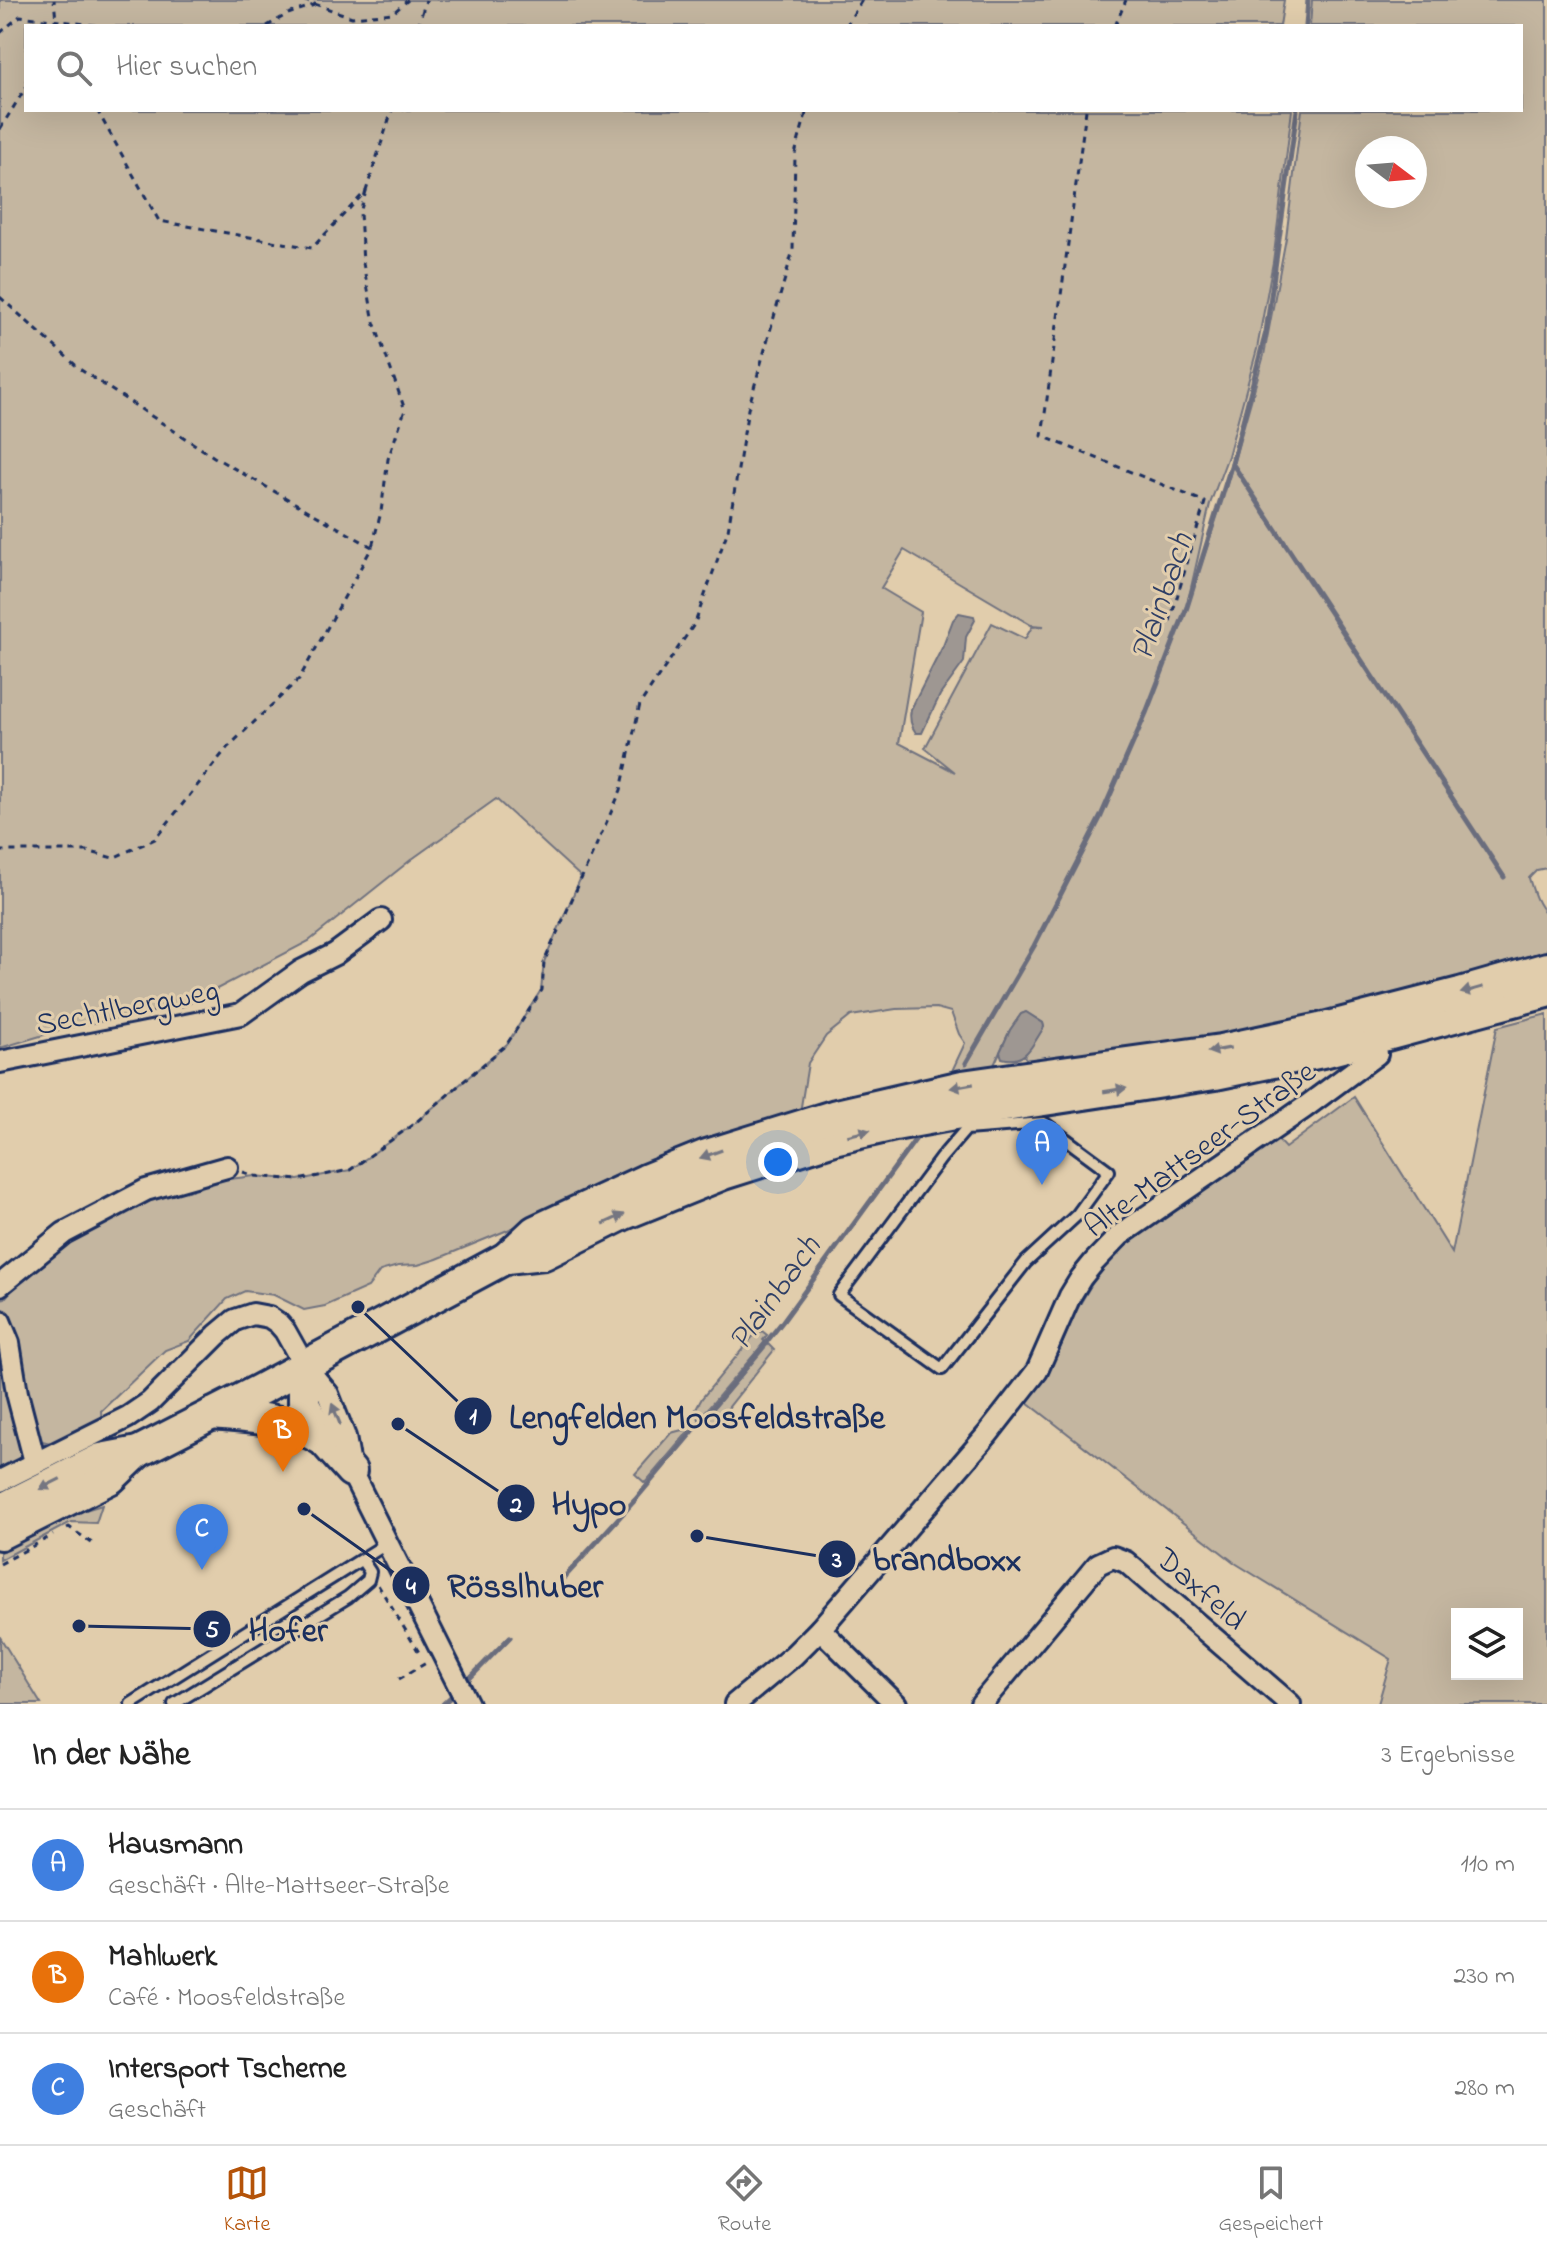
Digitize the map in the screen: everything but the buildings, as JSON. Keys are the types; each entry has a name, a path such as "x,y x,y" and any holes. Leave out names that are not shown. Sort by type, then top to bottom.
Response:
{"main road":[{"path":"0,1510 101,1459 138,1452 506,1258 535,1231 707,1155 836,1115 962,1086 1221,1050 1320,1029 1547,968"},
{"path":"506,1258 544,1254 624,1214 723,1174 834,1139 972,1111 1229,1072 1327,1051 1547,992"},
{"path":"304,1365 304,1404 323,1440 351,1471"},
{"path":"212,1414 281,1421 323,1440"},
{"path":"0,1534 111,1478 138,1452"}],"street":[{"name":"Sechtlbergweg","path":"0,1062 241,1014 301,971 335,954 381,920"},
{"name":"Alte-Mattseer-Straße","path":"735,1704 820,1629 987,1435 1037,1371 1070,1296 1094,1262 1120,1235 1377,1054"},
{"path":"0,1285 64,1233 146,1190 227,1167"},
{"path":"0,1481 128,1417 150,1402 235,1320 253,1314 269,1317 285,1331 304,1365 328,1394 345,1437 351,1471 434,1658 468,1704"},
{"path":"0,1321 9,1343 17,1393 35,1462"},
{"name":"Daxfeld","path":"981,1704 1098,1564 1113,1557 1126,1562 1290,1704"},
{"path":"820,1629 896,1704"}],"lane":[{"path":"1044,1123 1109,1171 1077,1215 1026,1262 942,1369 839,1295 966,1129 1044,1123"},
{"path":"131,1704 386,1544"},
{"path":"174,1704 348,1597 368,1580 370,1572 362,1560"}],"path":[{"path":"54,0 56,24"},
{"path":"303,0 352,17 393,13 408,0"},
{"path":"270,24 314,5 318,0"},
{"path":"419,24 426,0"},
{"path":"847,24 862,0"},
{"path":"1116,24 1126,0"},
{"path":"0,33 20,16 86,24"},
{"path":"0,129 24,90"},
{"path":"98,112 159,221 312,248 366,191"},
{"path":"0,851 87,851 113,858 155,839 227,748 299,679 372,547 381,512 388,459 405,410 374,322 363,263 360,213 391,112"},
{"path":"227,1167 255,1176 298,1180 350,1170 415,1123 507,1044 542,990 544,962 621,790 640,704 695,623 728,530 748,409 793,250 795,154 806,112"},
{"path":"1086,112 1042,436 1205,502 1170,621"},
{"path":"0,297 81,370 214,457 372,547"},
{"path":"0,1564 69,1527 96,1546"},
{"path":"370,1572 434,1658 399,1679"}],"shaded area":[{"path":"0,0 1284,0 1280,24 24,24 24,112 1292,112 1273,262 1257,349 1228,456 1210,504 1185,614 1223,499 1264,355 1286,238 1302,112 1523,112 1523,24 1310,24 1312,0 1547,0 1547,868 1537,870 1529,878 1538,903 1547,914 1547,957 1308,1020 1032,1066 1024,1056 1044,1027 1043,1023 1026,1012 1021,1014 1010,1030 994,1065 983,1070 951,1073 965,1043 951,1012 936,1008 896,1009 851,1016 826,1036 808,1063 800,1113 581,1195 515,1227 437,1259 380,1271 368,1287 325,1306 304,1310 274,1295 245,1291 227,1299 189,1341 165,1350 101,1411 102,1421 55,1444 42,1441 37,1436 24,1465 0,1478 0,1299 5,1298 30,1269 60,1242 126,1205 187,1184 255,1176 298,1180 350,1170 415,1123 507,1044 541,990 544,962 581,877 496,799 412,859 309,941 184,1006 71,1027 0,1048","holes":["904,550 1031,625 1044,626 1032,627 1025,639 992,623 925,748 955,772 899,743 921,612 881,588"]},
{"path":"959,613 974,616 975,620 966,637 964,662 940,695 922,733 916,733 910,721 911,709"},
{"path":"1026,1012 1043,1023 1044,1027 1023,1056 1002,1058 1000,1052 1010,1030 1021,1014"},
{"path":"1547,1014 1547,1704 1378,1704 1391,1659 1235,1563 1027,1402 1059,1351 1076,1311 1094,1280 1116,1253 1276,1138 1285,1148 1354,1097 1452,1253 1497,1027"},
{"path":"762,1331 767,1335 763,1340 765,1342 699,1419 695,1411 702,1398 755,1334"},
{"path":"768,1344 774,1350 724,1413 712,1423 702,1422"},
{"path":"689,1431 645,1483 635,1474 671,1433"},
{"path":"102,1505 96,1523 71,1522 0,1560 0,1552 75,1513"},
{"path":"0,1637 41,1704 0,1704"}],"waterway":[{"name":"Plainbach","path":"1306,24 1308,0"},
{"name":"Plainbach","path":"966,1063 1034,946 1101,816 1146,713 1187,607 1232,463 1266,332 1297,112"},
{"path":"1232,463 1504,877"},
{"name":"Plainbach","path":"561,1581 635,1500 741,1374 920,1133"},
{"name":"Plainbach","path":"464,1684 510,1637"},
{"name":"Plainbach","path":"443,1704 457,1691"}],"place":[{"name":"Hausmann","path":"1042,1185"},
{"name":"Lengfelden Moosfeldstraße","path":"358,1307"},
{"name":"Hypo","path":"398,1424"},
{"name":"Mahlwerk","path":"283,1472"},
{"name":"Rösslhuber","path":"304,1509"},
{"name":"brandboxx","path":"697,1536"},
{"name":"Intersport Tscherne","path":"202,1570"},
{"name":"Hofer","path":"79,1626"}]}
